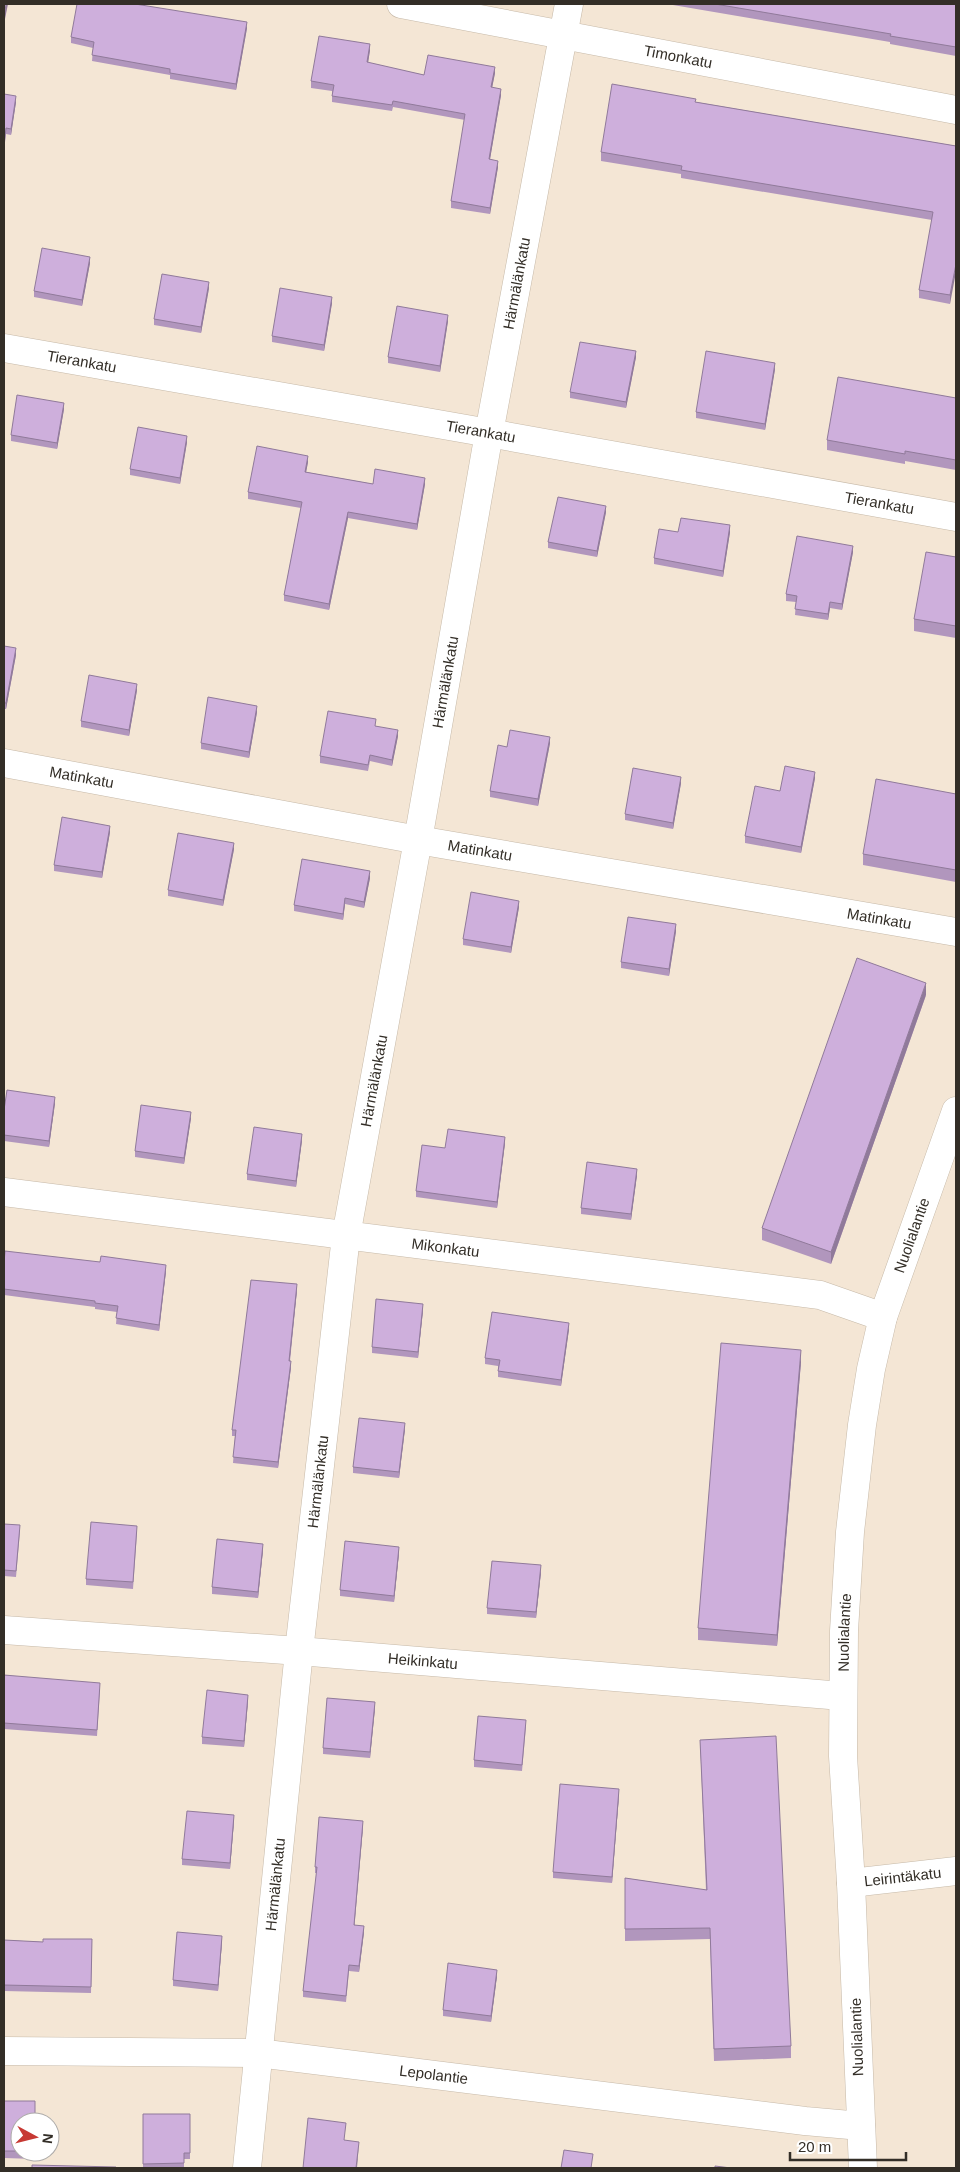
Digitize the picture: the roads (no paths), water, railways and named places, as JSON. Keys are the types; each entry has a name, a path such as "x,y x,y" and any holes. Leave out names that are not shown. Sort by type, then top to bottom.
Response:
{"street":[{"name":"Timonkatu","path":"402,4 956,110"},
{"name":"Härmälänkatu","path":"247,2168 299,1651 346,1236 489,433 569,4"},
{"name":"Tierankatu","path":"4,348 956,517"},
{"name":"Matinkatu","path":"4,763 418,840 956,932"},
{"name":"Nuolialantie","path":"863,2168 851,1883 843,1756 842,1696 850,1532 865,1406 883,1317 956,1111"},
{"name":"Mikonkatu","path":"4,1192 820,1295 883,1317"},
{"name":"Heikinkatu","path":"4,1630 299,1651 842,1696"},
{"name":"Leirintäkatu","path":"851,1883 956,1871"},
{"name":"Lepolantie","path":"4,2051 258,2053 785,2119 861,2126"}]}
